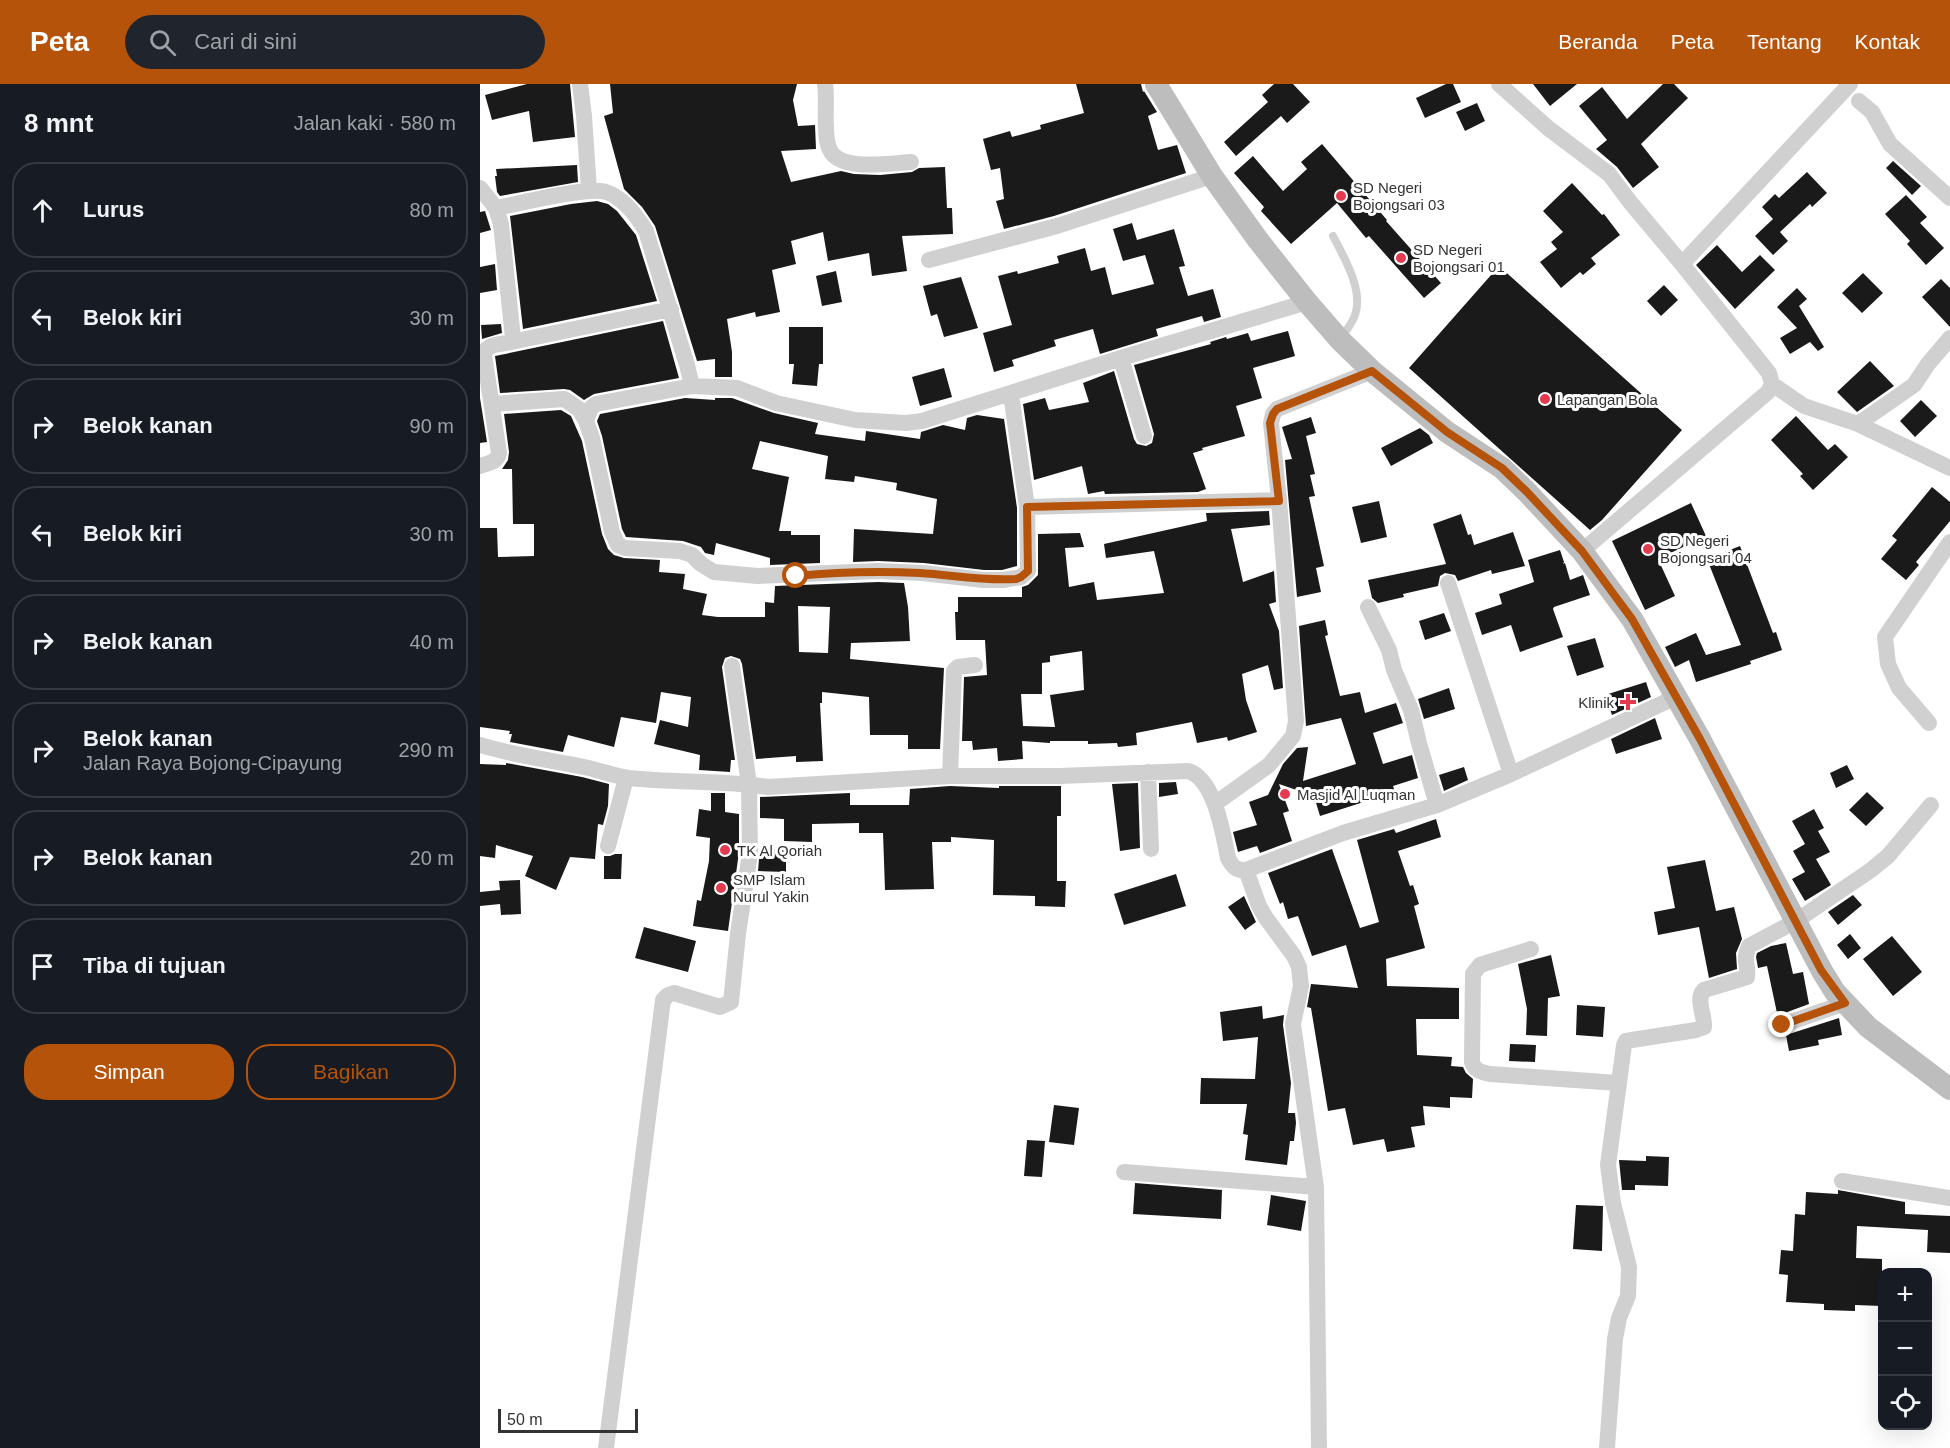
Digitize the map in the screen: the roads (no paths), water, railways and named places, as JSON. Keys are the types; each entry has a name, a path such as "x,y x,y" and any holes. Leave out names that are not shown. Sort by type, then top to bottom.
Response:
{"street":[{"path":"580,84 589,190"},
{"path":"825,84 826,126 832,153 858,165 911,162"},
{"path":"1156,84 1212,176 1258,240 1340,340 1372,371 1447,432 1502,468 1582,551 1632,619 1700,739 1821,970 1845,1003 1868,1027 1946,1079"},
{"path":"1499,84 1548,128 1609,174 1769,373 1772,384 1804,406 1858,424 1950,468"},
{"path":"1682,264 1850,84"},
{"path":"1859,101 1872,112 1890,144 1950,198"},
{"path":"929,261 1057,226 1212,176"},
{"path":"480,188 495,206 501,224 513,338 511,342"},
{"path":"495,206 589,190 606,192 636,216 646,231 692,386"},
{"path":"586,421 591,408 596,404 692,386 736,388 776,403 855,420 898,423 922,421 1307,302"},
{"path":"480,465 498,458 484,350 488,347 670,309"},
{"path":"1858,424 1914,385 1950,338"},
{"path":"1121,358 1144,436"},
{"path":"1216,804 1269,765 1293,736 1296,721 1279,501 1270,423 1273,414 1277,409 1372,371"},
{"path":"1582,551 1768,392 1772,384"},
{"path":"492,404 564,399 579,409 592,438 612,532 618,545 625,548 680,551 692,555 714,572 758,576 878,571 923,573 983,580 1016,579 1028,571 1027,507 1011,394"},
{"path":"1027,507 1279,501"},
{"path":"1929,723 1899,688 1888,664 1885,637 1950,542"},
{"path":"1448,583 1511,774"},
{"path":"1368,607 1389,650 1394,670 1411,710 1437,805"},
{"path":"950,776 954,671 958,667 975,665"},
{"path":"606,1448 663,1000 674,993 720,1007 730,1002 750,853 749,784 732,666"},
{"path":"480,745 599,770 626,778 768,787 950,776 1060,776 1188,771 1193,772 1201,780 1216,804 1228,858 1232,865 1246,870 1343,833 1437,805 1511,774 1676,697"},
{"path":"1148,772 1151,849"},
{"path":"608,846 626,778"},
{"path":"1607,1448 1615,1339 1619,1318 1628,1296 1630,1281 1609,1174 1609,1151 1622,1050 1626,1041 1704,1027 1705,1019 1700,997 1704,990 1747,977 1744,959 1749,946 1796,921 1871,870 1888,856 1931,805"},
{"path":"1246,870 1262,912 1294,956 1299,968 1301,986 1293,1024 1316,1187 1319,1448"},
{"path":"1531,949 1480,965 1473,974 1472,1062 1474,1068 1490,1074 1618,1083"},
{"path":"1782,1025 1845,1003"},
{"path":"1124,1172 1316,1187"},
{"path":"1842,1181 1950,1198"}],"lane":[{"path":"1333,236 1350,271 1357,296 1355,314 1340,340"}],"place":[{"name":"SD Negeri Bojongsari 03","path":"1341,196"},
{"name":"SD Negeri Bojongsari 01","path":"1401,258"},
{"name":"Lapangan Bola","path":"1545,399"},
{"name":"SD Negeri Bojongsari 04","path":"1648,549"},
{"name":"Klinik","path":"1628,702"},
{"name":"Masjid Al Luqman","path":"1285,794"},
{"name":"TK Al Qoriah","path":"725,850"},
{"name":"SMP Islam Nurul Yakin","path":"721,888"}]}
